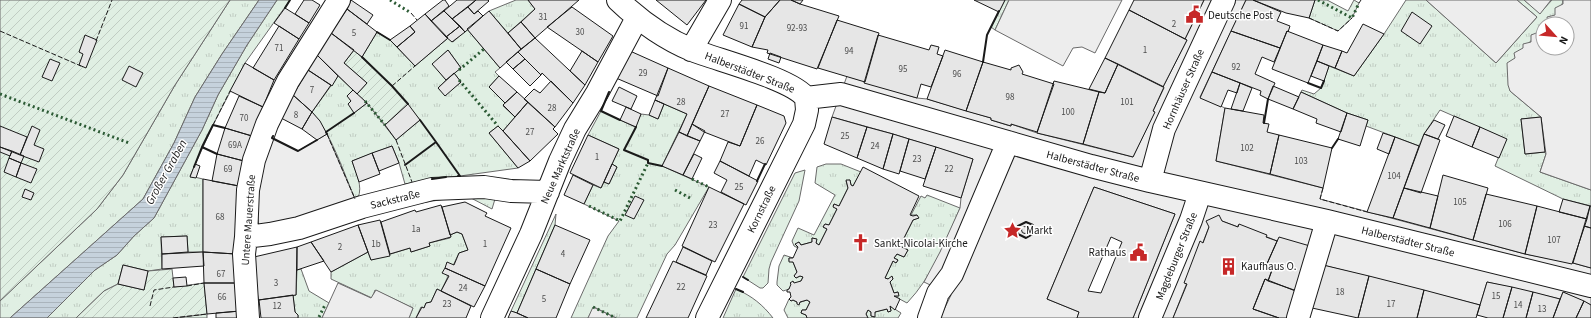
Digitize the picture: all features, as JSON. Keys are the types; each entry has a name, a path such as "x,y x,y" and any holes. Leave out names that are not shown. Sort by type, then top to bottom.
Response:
{"street":[{"name":"Untere Mauerstraße","path":"248,318 244,254 248,190 254,160 267,124 288,81 339,0"},
{"name":"Halberstädter Straße","path":"618,0 637,18 659,34 691,50 780,81 802,92 806,98 841,94 1091,166 1200,193 1327,221 1591,286"},
{"path":"691,50 720,0"},
{"name":"Hornhäuser Straße","path":"1150,181 1164,129 1224,0"},
{"name":"Neue Marktstraße","path":"492,318 531,234 560,161 575,129 597,93 637,18"},
{"name":"Kornstraße","path":"707,318 804,124 807,110 806,98"},
{"path":"929,318 938,293 952,274 1008,142"},
{"name":"Sackstraße","path":"246,237 299,228 362,207 432,189 484,187 511,191 548,192"},
{"name":"Magdeburger Straße","path":"1150,318 1191,220 1200,193"},
{"path":"1298,318 1327,221"}],"green space":[{"path":"0,0 230,0 175,85 123,175 97,209 0,301"},
{"path":"230,0 259,0 195,97 174,143 143,199 10,318 0,318 0,301 97,209 123,175 175,85"},
{"path":"277,0 290,0 245,63 213,125 190,176 203,179 203,252 188,252 187,236 161,237 162,269 148,271 123,265 118,284 104,291 76,318 47,318 95,270 117,255 134,236 154,218 202,130 218,95 247,45"},
{"path":"516,0 528,0 535,9 508,33 489,11"},
{"path":"1005,0 1009,0 995,30 991,27"},
{"path":"1315,0 1327,0 1348,11 1354,0 1359,3 1352,18 1338,31 1309,18"},
{"path":"1406,0 1426,0 1496,63 1535,19 1535,36 1515,58 1510,91 1541,117 1521,119 1525,154 1545,152 1546,154 1540,172 1591,190 1591,206 1563,199 1495,166 1506,139 1440,110 1424,134 1419,146 1366,126 1368,120 1347,113 1301,92 1302,90 1314,94 1321,88 1329,66 1354,76"},
{"path":"1517,0 1524,0 1540,13 1552,0 1563,0 1556,16 1536,16"},
{"path":"467,29 500,68 495,72 499,76 489,87 505,103 503,106 515,117 503,131 498,126 489,133 518,168 436,178 405,184 392,146 352,161 360,189 358,198 355,199 331,142 312,112 338,76 353,90 348,96 354,113 367,103 396,140 420,120 392,86 362,57 377,32 390,40 415,66 448,38 453,42","holes":["448,50 461,68 454,73 461,82 445,95 438,88 446,80 433,64"]},
{"path":"354,50 392,86 408,104 385,125 367,103 357,94 367,83 344,63"},
{"path":"664,104 687,114 662,166 709,187 675,245 667,254 637,318 616,318 594,307 588,318 571,318 608,236 619,221 584,204 593,185 601,188 604,182 609,184 617,167 612,164 619,149 588,135 601,111 635,127 641,114 649,115 658,119"},
{"path":"826,164 841,164 861,172 853,186 851,185 850,180 846,181 848,188 839,206 834,204 833,206 837,209 829,225 825,224 823,227 827,229 819,245 816,243 816,239 812,238 812,242 801,245 799,242 796,244 798,248 794,246 792,241 798,228 814,235 835,195 815,183 817,167"},
{"path":"805,170 799,201 771,262 768,283 763,288 760,288 743,277 795,173"},
{"path":"446,195 461,196 410,205"},
{"path":"927,195 960,208 938,258 924,282 907,303 894,296 898,296 898,292 894,293 890,282 893,279 892,277 888,279 885,278 893,261 896,263 898,260 894,258 897,254 904,257 908,250 900,246 903,242 907,243 908,240 904,238 913,220 918,218 917,215 911,215 921,196 925,198"},
{"path":"464,196 495,199 492,209"},
{"path":"556,214 555,225 517,313 511,311"},
{"path":"457,232 462,234 468,250 459,253 441,291 437,289 431,302 426,303 424,308 421,307 416,318 409,318 413,308 375,290 372,298 331,279 331,272 368,252 371,260 410,248 411,252 430,246 429,243 450,238 450,235"},
{"path":"784,255 793,258 789,258 789,261 793,262 797,272 794,276 796,278 800,276 803,277 802,280 792,288 783,291 777,285 777,282 779,266"},
{"path":"172,269 174,287 204,283 207,314 173,318 76,318 104,291 118,284 144,290 148,271"},
{"path":"301,269 309,291 329,303 322,318 298,318 298,315 295,312 293,295 296,295 297,270"},
{"path":"736,289 757,301 773,318 723,318"},
{"path":"789,299 798,303 807,300 810,302 806,310 802,310 801,313 806,315 807,318 788,318 784,310"},
{"path":"890,306 901,313 898,318 868,318 866,314 868,310 871,312 871,316 874,317 875,312 887,309 888,312 891,311"},
{"path":"207,314 207,318 173,318"}],"shaded area":[{"path":"1009,0 1122,0 1095,53 1082,47 1073,48 1063,66 995,30"},
{"path":"1204,0 1246,0 1200,97 1225,108 1216,161 1323,188 1320,199 1525,254 1591,268 1591,305 1563,292 1560,299 1487,282 1480,305 1311,262 1279,238 1277,241 1238,225 1238,227 1222,221 1209,227 1173,318 1133,318 1175,214 1094,187 1047,299 1079,312 1077,318 940,318 951,295 924,282 940,252 960,208 961,198 973,159 832,117 847,76 917,98 927,99 991,118 991,120 1007,125 1011,126 1011,124 1037,133 1133,157 1154,113 1153,111 1164,88 1163,87 1187,40 1185,39"},
{"path":"1426,0 1517,0 1536,16 1535,19 1496,63"},
{"path":"1524,0 1551,0 1540,14"},
{"path":"1563,0 1591,0 1591,190 1540,172 1546,154 1541,117 1510,91 1508,85 1507,63 1515,58 1514,53 1523,48 1523,44 1531,42 1531,35 1535,34 1535,56 1575,56 1575,16 1551,16 1555,15 1555,8 1563,4"},
{"path":"327,134 355,199 316,213 259,228 256,202 264,160 272,138 298,151"},
{"path":"338,283 371,298 376,290 413,308 409,318 322,318"},
{"path":"593,307 616,318 588,318"}],"water":[{"name":"Großer Graben","path":"259,0 277,0 247,45 218,95 202,130 154,218 134,236 117,255 95,270 47,318 10,318 143,199 174,143 195,97"}],"building":[{"path":"304,0 312,0 320,5 309,23 295,14"},
{"path":"351,0 373,15 367,24 347,9"},
{"path":"445,0 449,6 431,21 425,14"},
{"path":"457,0 476,0 452,19 444,11"},
{"path":"476,0 489,1 474,14 468,7"},
{"path":"528,0 579,0 535,38 521,22 535,9"},
{"path":"656,0 706,0 687,25"},
{"path":"742,0 780,0 765,17 739,4"},
{"path":"780,0 791,0 839,16 817,69 767,53 768,50 752,47 765,17"},
{"path":"791,0 803,0 800,4"},
{"path":"974,0 1005,0 999,12"},
{"path":"1134,0 1204,0 1185,39 1129,10"},
{"path":"1246,0 1253,0 1281,12 1277,21 1290,26 1280,48 1231,31"},
{"path":"1253,0 1315,0 1309,18 1286,13"},
{"path":"739,4 765,17 752,47 723,35"},
{"path":"468,7 474,14 478,11 483,16 465,32 452,19"},
{"path":"572,7 613,36 598,62 547,27"},
{"path":"285,8 309,23 299,39 274,23"},
{"path":"347,9 377,32 362,57 331,33"},
{"path":"1129,10 1187,40 1163,87 1105,58"},
{"path":"444,11 460,26 446,37 431,21"},
{"path":"489,11 521,49 500,68 467,29"},
{"path":"1412,12 1432,26 1420,44 1401,31"},
{"path":"425,14 448,38 415,66 397,47 415,32 410,26"},
{"path":"837,20 879,33 865,82 818,68"},
{"path":"521,22 535,38 521,49 508,33"},
{"path":"1363,24 1384,34 1354,76 1335,68 1342,51 1347,53"},
{"path":"279,26 299,39 274,80 253,68"},
{"path":"410,26 415,32 397,47 390,40"},
{"path":"460,26 465,32 452,42 446,37"},
{"path":"1231,31 1280,48 1274,62 1262,57 1255,74 1275,83 1268,99 1260,95 1261,91 1212,72"},
{"path":"1287,31 1323,45 1308,83 1272,69"},
{"path":"331,33 354,50 344,63 367,83 357,94 317,55"},
{"path":"85,35 97,40 86,68 79,65 83,54 79,52"},
{"path":"878,35 929,50 931,45 939,47 937,54 943,56 931,87 921,84 917,98 864,83"},
{"path":"535,38 585,85 573,103 542,73 541,75 518,52"},
{"path":"1323,45 1342,51 1335,68 1317,61"},
{"path":"448,50 461,68 446,80 432,64"},
{"path":"945,50 983,62 966,111 927,99"},
{"path":"582,51 598,62 585,85 570,71"},
{"path":"630,51 668,68 658,96 616,78"},
{"path":"518,52 525,59 513,69 506,62"},
{"path":"770,53 781,57 779,63 768,59"},
{"path":"317,55 338,76 332,86 308,70"},
{"path":"1105,58 1118,64 1105,93 1089,89"},
{"path":"50,59 60,63 52,81 42,77"},
{"path":"525,59 541,75 530,86 513,69"},
{"path":"1317,61 1329,66 1324,81 1311,76"},
{"path":"983,62 1011,70 1011,68 1019,65 1023,72 1022,74 1054,84 1037,132 1011,124 1011,126 991,120 991,118 966,111"},
{"path":"245,63 274,80 263,107 230,91"},
{"path":"1118,64 1164,87 1153,111 1155,112 1133,157 1083,144 1099,92 1105,93"},
{"path":"129,66 143,73 136,87 122,80"},
{"path":"668,68 709,86 687,136 679,132 687,114 655,100"},
{"path":"308,70 331,85 312,112 293,95"},
{"path":"1212,72 1240,83 1237,93 1228,90 1221,107 1200,98"},
{"path":"454,73 461,82 445,96 438,88"},
{"path":"499,76 517,92 505,103 489,87"},
{"path":"551,81 573,103 555,127 524,99 534,89 540,93"},
{"path":"1054,81 1099,92 1083,144 1037,133"},
{"path":"1240,83 1252,88 1243,111 1231,109"},
{"path":"709,86 757,105 740,146 704,132 692,124"},
{"path":"1273,86 1299,97 1293,109 1268,99"},
{"path":"619,87 637,96 631,109 612,101"},
{"path":"353,90 367,103 354,113 348,104 351,101 347,96"},
{"path":"517,92 528,102 515,117 503,105"},
{"path":"1301,92 1347,113 1341,132 1316,123 1317,119 1293,109"},
{"path":"293,95 312,112 302,129 281,118"},
{"path":"239,96 263,107 252,136 225,128"},
{"path":"655,100 664,104 658,119 649,115"},
{"path":"528,102 555,127 553,129 558,134 530,161 503,131"},
{"path":"408,104 420,120 396,140 385,125"},
{"path":"757,105 784,116 786,123 766,165 756,160 749,176 720,161 728,142 740,146"},
{"path":"626,107 641,114 636,127 620,120"},
{"path":"1225,108 1264,115 1263,123 1269,124 1267,132 1279,135 1270,174 1216,161"},
{"path":"312,112 320,121 327,134 317,140 302,129"},
{"path":"1347,113 1368,120 1360,146 1338,139"},
{"path":"1454,116 1480,127 1472,147 1446,136"},
{"path":"832,117 867,127 857,158 824,144"},
{"path":"1541,117 1545,152 1525,154 1521,119"},
{"path":"1434,120 1445,125 1438,139 1424,134"},
{"path":"692,124 705,131 700,141 687,136"},
{"path":"0,126 27,137 20,155 0,147"},
{"path":"32,126 40,130 34,145 44,149 39,162 20,155"},
{"path":"498,126 530,161 518,168 489,133"},
{"path":"867,127 893,134 883,169 857,158"},
{"path":"1480,127 1507,139 1499,158 1472,147"},
{"path":"225,128 252,136 244,161 217,154"},
{"path":"679,132 700,141 683,175 662,166"},
{"path":"1383,133 1395,137 1389,154 1377,149"},
{"path":"893,134 909,139 899,174 883,169"},
{"path":"1424,134 1440,140 1421,193 1404,188"},
{"path":"588,135 619,149 601,188 570,173"},
{"path":"1279,135 1332,148 1323,188 1270,174"},
{"path":"1395,137 1419,146 1393,218 1367,212"},
{"path":"909,139 936,147 925,179 900,171"},
{"path":"392,146 399,163 379,171 372,153"},
{"path":"0,147 12,151 10,156 0,152"},
{"path":"936,147 973,159 961,198 923,186"},
{"path":"12,151 24,156 21,163 9,158"},
{"path":"372,153 380,174 359,182 352,161"},
{"path":"217,154 244,161 239,186 212,181"},
{"path":"694,154 702,158 692,179 683,175"},
{"path":"9,158 21,163 16,177 4,172"},
{"path":"720,161 758,181 746,205 721,192 727,180 714,173"},
{"path":"21,163 37,169 31,183 16,177"},
{"path":"195,164 200,166 196,178 190,177"},
{"path":"612,164 617,167 609,184 604,182"},
{"name":"Sankt-Nicolai-Kirche","path":"863,167 919,196 910,215 917,215 919,218 913,220 904,238 908,240 906,244 903,242 900,246 908,250 904,257 897,254 894,258 898,260 896,263 893,261 885,278 888,279 892,276 893,279 890,282 894,293 898,292 899,296 894,296 900,299 895,310 890,306 891,311 888,312 887,309 875,312 875,317 871,316 871,312 868,310 866,314 868,318 807,318 806,315 801,313 802,310 806,310 810,302 807,300 800,302 799,305 797,302 789,299 791,297 790,292 787,292 787,290 789,289 790,283 793,281 794,283 801,281 803,277 800,276 796,278 794,276 797,272 793,262 789,262 789,258 793,258 798,247 795,244 799,242 801,245 812,242 812,238 817,239 816,243 819,245 827,229 823,227 825,224 829,225 837,209 833,207 834,204 839,206 848,188 846,180 850,180 851,185 853,186"},
{"path":"573,175 593,185 584,204 564,195"},
{"path":"1443,175 1488,188 1473,240 1430,228"},
{"path":"203,179 239,186 236,254 203,252"},
{"path":"709,187 744,204 715,262 682,246"},
{"name":"Rathaus","path":"1094,187 1175,214 1133,318 1077,318 1079,312 1047,299","holes":["1111,237 1122,242 1101,293 1088,291"]},
{"path":"1404,188 1438,196 1430,228 1393,218"},
{"path":"25,189 34,193 31,200 22,197"},
{"path":"1486,194 1537,206 1525,254 1473,240"},
{"path":"635,196 644,200 634,219 625,215"},
{"path":"1563,199 1590,206 1587,219 1559,212"},
{"path":"465,202 487,213 485,216 511,228 485,286 445,268 447,262 454,265 459,253 468,250 462,234 457,232 450,235 442,207"},
{"path":"441,205 451,237 429,243 430,246 411,252 410,248 390,254 381,222 415,210 416,212"},
{"path":"1537,206 1587,219 1572,264 1525,254"},
{"path":"1591,206 1591,228 1584,226"},
{"name":"Kaufhaus O.","path":"1219,215 1222,221 1238,227 1239,224 1267,235 1266,237 1277,241 1266,266 1272,270 1268,281 1265,279 1253,309 1279,318 1173,318 1187,284 1184,283 1200,241 1203,243 1209,227 1206,221"},
{"path":"380,220 390,256 371,260 358,225"},
{"path":"358,225 368,252 331,272 311,242"},
{"path":"555,225 590,240 570,284 536,269"},
{"path":"1025,226 1028,227 1028,233 1025,234 1022,233 1021,230 1022,227"},
{"path":"1584,226 1591,228 1591,268 1573,263"},
{"path":"187,236 188,252 162,254 161,237"},
{"path":"1279,237 1310,246 1300,292 1268,281 1272,270 1266,266"},
{"path":"311,242 324,261 297,270 297,247"},
{"path":"297,247 296,295 258,300 254,257"},
{"path":"683,247 712,261 706,275 676,262"},
{"path":"203,252 236,254 238,283 204,283"},
{"path":"203,252 204,266 162,269 162,254"},
{"path":"673,261 707,276 688,318 646,318"},
{"path":"123,265 148,271 144,290 118,284"},
{"path":"1323,265 1369,276 1358,318 1312,308"},
{"path":"445,268 485,286 474,307 441,291 449,276 442,273"},
{"path":"536,269 570,284 556,318 528,318 517,313"},
{"path":"1369,276 1424,290 1417,318 1358,318"},
{"path":"186,277 187,286 174,287 173,278"},
{"path":"1265,279 1298,292 1288,318 1279,318 1253,309"},
{"path":"1487,282 1512,287 1503,318 1488,318 1477,315"},
{"path":"204,283 238,283 240,311 207,314"},
{"path":"1512,287 1533,292 1526,318 1503,318"},
{"path":"437,289 471,306 466,318 416,318 422,307 424,308 426,303 431,302"},
{"path":"1424,290 1480,305 1476,318 1417,318"},
{"path":"1533,292 1560,299 1553,318 1526,318"},
{"path":"1563,292 1584,301 1576,318 1553,318"},
{"path":"293,295 295,312 298,315 298,318 261,318 259,300"},
{"path":"1584,301 1591,305 1591,318 1576,318"},
{"path":"240,311 240,318 216,318 216,313"},
{"path":"511,311 517,313 528,318 508,318"}],"hedge":[{"path":"390,0 411,13"},
{"path":"1318,0 1352,18 1359,3"},
{"path":"459,70 484,49"},
{"path":"459,80 498,126"},
{"path":"0,94 129,143"},
{"path":"365,101 385,125"},
{"path":"589,206 620,221 648,163"},
{"path":"692,179 709,187"},
{"path":"675,190 690,198"},
{"path":"319,317 325,305"},
{"path":"593,307 616,318"}],"fence":[{"path":"96,41 112,0"},
{"path":"411,13 417,20"},
{"path":"1309,18 1338,31 1352,18"},
{"path":"0,31 81,66"},
{"path":"392,86 415,66"},
{"path":"213,125 230,91"},
{"path":"327,134 355,199"},
{"path":"396,140 412,182"},
{"path":"1323,188 1320,199 1367,212"},
{"path":"187,286 204,283"},
{"path":"150,306 154,290 174,287"},
{"path":"173,318 207,314"}],"wall":[{"path":"285,8 290,0"},
{"path":"983,62 987,35 999,11"},
{"path":"377,32 390,40"},
{"path":"362,57 408,104"},
{"path":"1308,83 1321,88 1324,81"},
{"path":"609,92 601,111 620,120"},
{"path":"1264,123 1268,99"},
{"path":"327,134 326,132 354,113"},
{"path":"405,165 436,142 420,120"},
{"path":"202,147 213,125 225,128"},
{"path":"636,127 624,150 648,160 648,163 662,166"},
{"path":"273,136 272,138 298,151 317,140"},
{"path":"1332,148 1338,139"},
{"path":"436,142 460,176 458,176"},
{"path":"194,167 202,147 217,154"},
{"path":"757,181 765,164"},
{"path":"432,179 446,177"},
{"path":"1026,222 1033,225 1033,234 1026,238 1018,234 1018,226 1026,222"},
{"path":"743,277 748,280"},
{"path":"736,289 743,292"}],"place":[{"name":"Deutsche Post","path":"1195,15"},
{"name":"Markt","path":"1013,230"},
{"name":"Sankt-Nicolai-Kirche","path":"861,243"},
{"name":"Rathaus","path":"1139,252"},
{"name":"Kaufhaus O.","path":"1228,266"}]}
